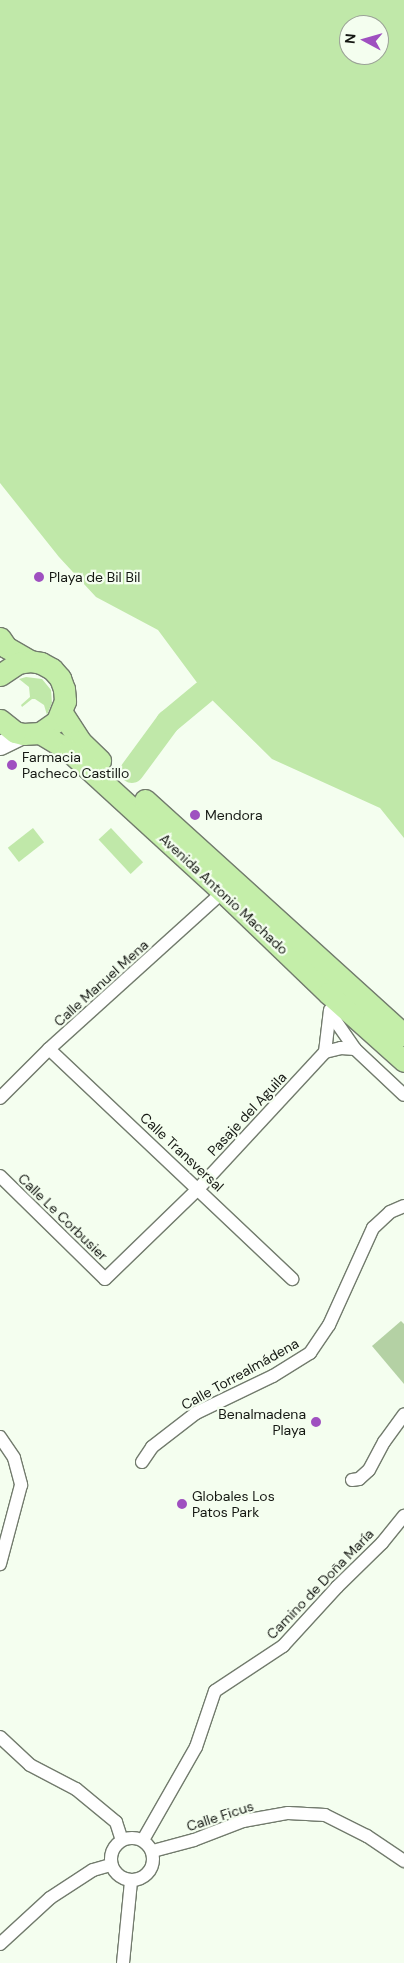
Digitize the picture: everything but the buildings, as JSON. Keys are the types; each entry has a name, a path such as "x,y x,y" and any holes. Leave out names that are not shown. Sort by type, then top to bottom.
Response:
{"main road":[{"path":"0,638 6,647 30,661 46,666 60,678 64,689 65,701 62,713 53,725 32,734"},
{"path":"0,675 18,663 30,661"},
{"name":"Avenida Antonio Machado","path":"62,713 80,742 404,1035"},
{"name":"Avenida Antonio Machado","path":"0,720 15,732 32,734 68,750 223,892 329,1003 404,1061"}],"street":[{"path":"0,744 32,734"},
{"name":"Calle Manuel Mena","path":"0,1098 49,1049 223,892"},
{"path":"329,1003 355,1049 404,1095"},
{"path":"329,1003 325,1052 341,1048 355,1049"},
{"name":"Calle Transversal","path":"49,1049 199,1188 292,1279"},
{"name":"Pasaje del Aguila","path":"104,1279 199,1188 325,1052"},
{"name":"Calle Le Corbusier","path":"0,1176 104,1279"},
{"name":"Calle Torrealmádena","path":"142,1462 152,1447 196,1413 273,1376 310,1353 329,1325 373,1228 390,1212 404,1206"},
{"path":"352,1480 359,1479 368,1470 384,1442 404,1414"},
{"path":"0,1437 14,1458 21,1484 0,1564"},
{"name":"Camino de Doña María","path":"143,1840 196,1747 215,1691 284,1646 337,1587 382,1543 404,1516"},
{"path":"0,1737 30,1765 76,1790 116,1822 122,1840"},
{"name":"Calle Ficus","path":"153,1852 194,1840 243,1821 288,1813 325,1815 367,1836 404,1861"},
{"path":"136,1838 143,1840 153,1852 152,1869 140,1879 131,1881 121,1878 111,1865 112,1851 122,1840 136,1838"},
{"path":"0,1944 50,1898 93,1870 111,1865"},
{"path":"123,1963 131,1881"}],"shaded area":[{"path":"0,0 404,0 404,838 380,808 272,759 204,692 158,630 96,597 59,557 0,483"},
{"path":"26,677 42,679 51,690 52,703 47,715 44,705 35,699 32,699 22,707 21,705 30,697 29,687 19,679"},
{"path":"33,828 44,842 19,862 8,848"},
{"path":"111,828 143,862 131,874 99,840"},
{"path":"401,1321 404,1324 404,1384 372,1346"}],"waterway":[{"path":"132,771 168,722 204,692"}],"place":[{"name":"Playa de Bil Bil","path":"39,577"},
{"name":"Farmacia Pacheco Castillo","path":"12,765"},
{"name":"Mendora","path":"195,815"},
{"name":"Benalmadena Playa","path":"316,1422"},
{"name":"Globales Los Patos Park","path":"182,1504"}]}
